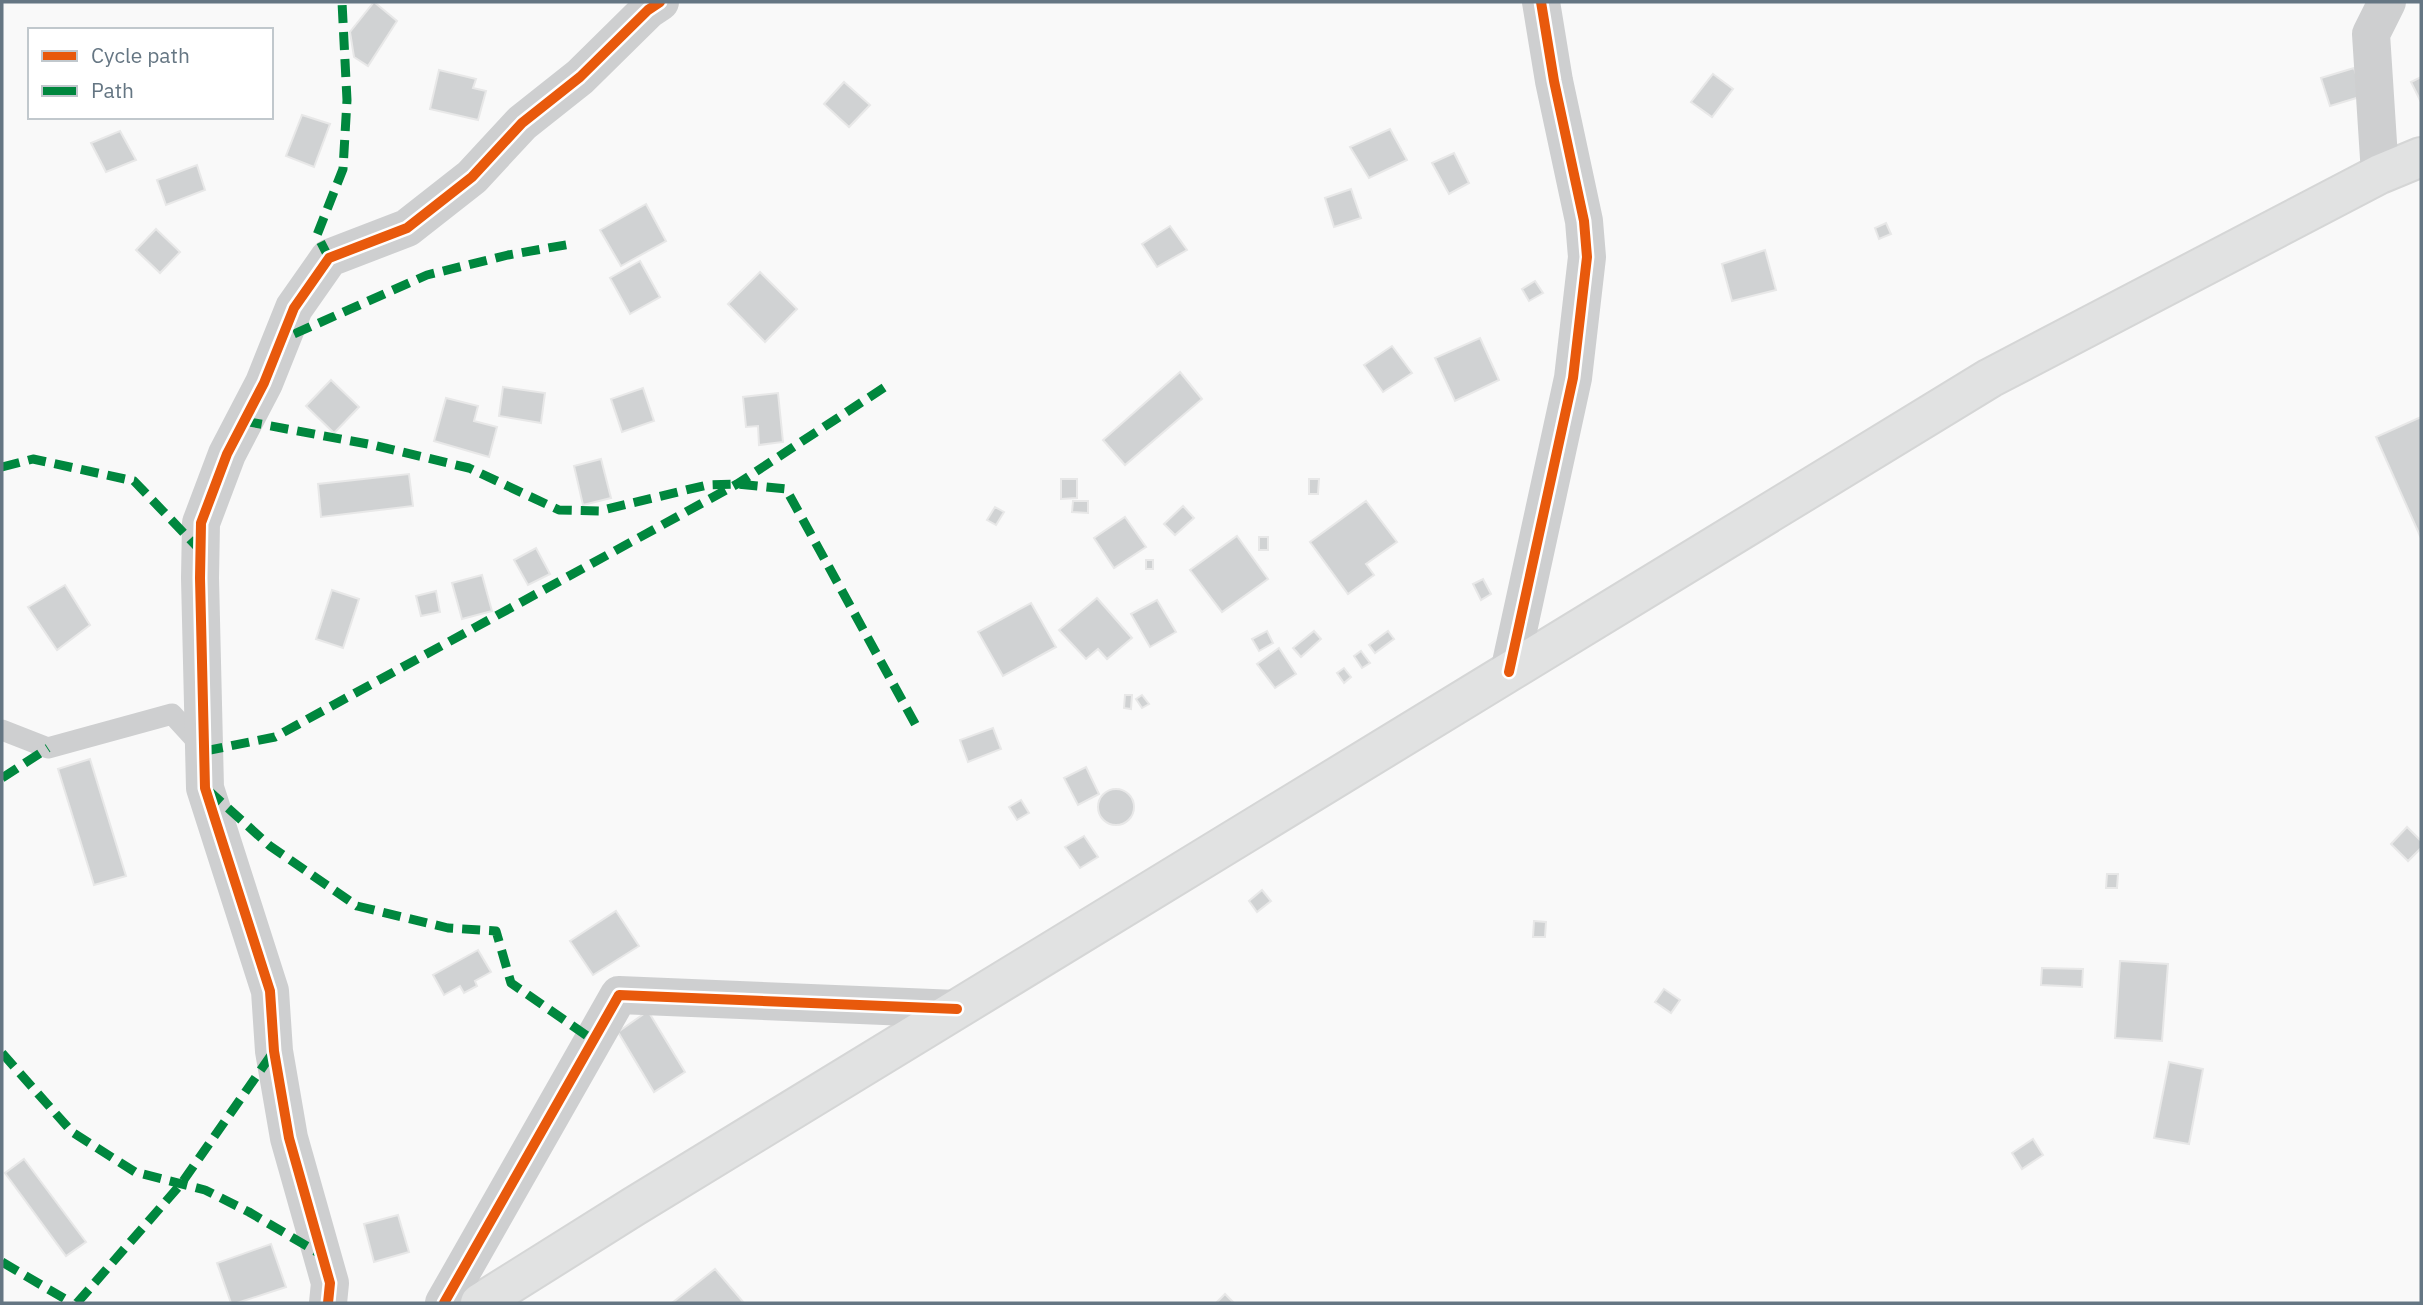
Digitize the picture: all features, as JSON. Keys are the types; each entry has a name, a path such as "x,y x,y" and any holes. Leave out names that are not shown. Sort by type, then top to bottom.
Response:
{"highway":[{"path":"481,1303 1990,378 2380,174 2421,157"}],"street":[{"path":"328,1303 330,1283 289,1138 274,1051 270,991 205,788 201,523 227,454 264,383 294,308 329,258 407,228 471,177 522,123 580,77 648,10 660,2"},
{"path":"1508,672 1573,378 1587,257 1584,221 1554,80 1541,2"},
{"path":"2380,174 2371,34 2387,2"},
{"path":"444,1303 619,995 957,1009"}],"lane":[{"path":"2,730 48,748 172,714 205,751"}],"building":[{"path":"374,2 397,21 368,66 354,57 350,32"},
{"path":"2354,68 2363,96 2330,106 2321,78"},
{"path":"439,70 476,79 473,88 486,91 478,120 430,109"},
{"path":"1713,74 1733,89 1712,117 1691,102"},
{"path":"2421,77 2421,102 2411,82"},
{"path":"844,82 870,105 849,127 824,104"},
{"path":"302,115 330,124 314,167 286,156"},
{"path":"1390,129 1407,160 1369,178 1350,147"},
{"path":"120,131 136,160 106,172 91,143"},
{"path":"1454,153 1469,183 1449,194 1432,163"},
{"path":"197,165 205,190 166,205 157,180"},
{"path":"1351,189 1361,218 1334,227 1325,198"},
{"path":"646,204 666,241 621,266 600,230"},
{"path":"1886,223 1891,234 1879,239 1875,228"},
{"path":"1170,226 1187,250 1157,267 1142,244"},
{"path":"156,229 180,252 160,273 136,250"},
{"path":"1765,250 1776,290 1732,301 1722,264"},
{"path":"640,261 660,297 630,314 610,278"},
{"path":"760,272 797,309 765,342 728,304"},
{"path":"1535,281 1543,293 1529,301 1522,289"},
{"path":"1480,338 1499,380 1455,401 1435,358"},
{"path":"1392,346 1412,373 1383,392 1364,365"},
{"path":"1180,372 1202,399 1125,465 1103,440"},
{"path":"331,380 359,407 334,433 306,406"},
{"path":"503,387 545,393 541,423 499,416"},
{"path":"643,388 654,421 622,432 611,399"},
{"path":"778,393 783,442 759,445 758,426 746,427 743,397"},
{"path":"446,398 478,406 474,421 497,427 489,457 434,441"},
{"path":"2421,417 2421,538 2376,437"},
{"path":"601,459 611,498 583,505 574,466"},
{"path":"409,474 413,506 321,517 318,484"},
{"path":"1061,479 1077,479 1077,498 1061,499"},
{"path":"1309,479 1319,479 1318,494 1309,494"},
{"path":"1073,501 1088,501 1088,513 1072,512"},
{"path":"1366,501 1397,542 1366,564 1374,575 1348,594 1310,542"},
{"path":"1183,506 1194,518 1175,535 1164,524"},
{"path":"995,507 1004,512 996,525 987,520"},
{"path":"1125,517 1146,547 1114,568 1094,538"},
{"path":"1237,536 1268,579 1222,612 1190,570"},
{"path":"1259,537 1268,537 1268,550 1259,550"},
{"path":"536,548 550,574 528,585 514,560"},
{"path":"1146,560 1153,560 1153,569 1146,569"},
{"path":"482,575 492,611 462,619 452,583"},
{"path":"1483,579 1491,594 1481,600 1473,584"},
{"path":"65,585 90,625 57,650 28,607"},
{"path":"332,590 359,599 343,648 316,639"},
{"path":"436,591 440,612 421,616 416,596"},
{"path":"1097,598 1132,638 1107,659 1098,649 1086,659 1059,630"},
{"path":"1157,600 1176,632 1150,647 1131,614"},
{"path":"1031,603 1056,647 1003,676 978,632"},
{"path":"1267,631 1273,643 1259,651 1252,639"},
{"path":"1314,631 1321,639 1301,657 1293,648"},
{"path":"1388,631 1394,639 1375,653 1369,645"},
{"path":"1279,648 1296,674 1275,688 1257,664"},
{"path":"1361,651 1370,663 1362,668 1354,656"},
{"path":"1344,668 1351,677 1344,683 1337,673"},
{"path":"1125,695 1132,695 1131,709 1124,708"},
{"path":"1142,695 1149,704 1142,708 1136,699"},
{"path":"993,728 1001,749 968,762 960,740"},
{"path":"90,759 126,876 94,885 58,769"},
{"path":"1086,767 1099,794 1078,805 1064,778"},
{"path":"1116,789 1129,794 1134,807 1129,820 1116,825 1103,820 1098,807 1103,794"},
{"path":"1021,800 1029,813 1017,820 1009,807"},
{"path":"2407,827 2421,841 2421,848 2408,861 2391,844"},
{"path":"1084,836 1098,857 1080,868 1065,847"},
{"path":"2107,874 2118,874 2117,888 2106,888"},
{"path":"1262,890 1271,901 1257,912 1249,901"},
{"path":"616,911 639,946 593,975 570,941"},
{"path":"1534,921 1546,922 1545,937 1533,937"},
{"path":"478,950 491,972 475,981 477,986 464,993 460,986 444,995 433,975"},
{"path":"2120,961 2168,964 2162,1041 2115,1038"},
{"path":"2042,968 2083,969 2082,987 2041,985"},
{"path":"1664,989 1680,1000 1671,1013 1655,1002"},
{"path":"648,1011 685,1072 654,1092 618,1032"},
{"path":"2169,1062 2203,1069 2189,1144 2154,1138"},
{"path":"2033,1139 2043,1155 2022,1169 2012,1153"},
{"path":"24,1159 86,1242 66,1256 5,1173"},
{"path":"398,1215 409,1252 374,1262 364,1224"},
{"path":"271,1244 286,1287 231,1303 217,1263"},
{"path":"715,1269 744,1303 672,1303"},
{"path":"1225,1294 1234,1303 1216,1303"}],"marked path":[{"path":"329,258 317,235 343,169 347,100 342,2"},
{"path":"294,334 427,275 508,255 571,244"},
{"path":"205,751 275,737 737,484 891,383"},
{"path":"244,421 373,445 469,468 559,510 599,511 707,485 737,484 786,489 919,731"},
{"path":"2,467 33,459 134,481 201,551"},
{"path":"2,778 48,748"},
{"path":"208,790 270,846 357,906 448,928 496,931 511,983 593,1040"},
{"path":"77,1303 181,1184 274,1051"},
{"path":"2,1053 72,1132 135,1172 205,1190 249,1212 322,1255"},
{"path":"2,1262 72,1303"}],"cycle path":[{"path":"328,1303 330,1283 289,1138 274,1051 270,991 205,788 201,523 227,454 264,383 294,308 329,258 407,228 472,177 522,123 580,77 648,10 660,2"},
{"path":"1509,672 1573,378 1587,257 1584,221 1554,81 1541,2"},
{"path":"444,1303 619,995 957,1009"}]}
